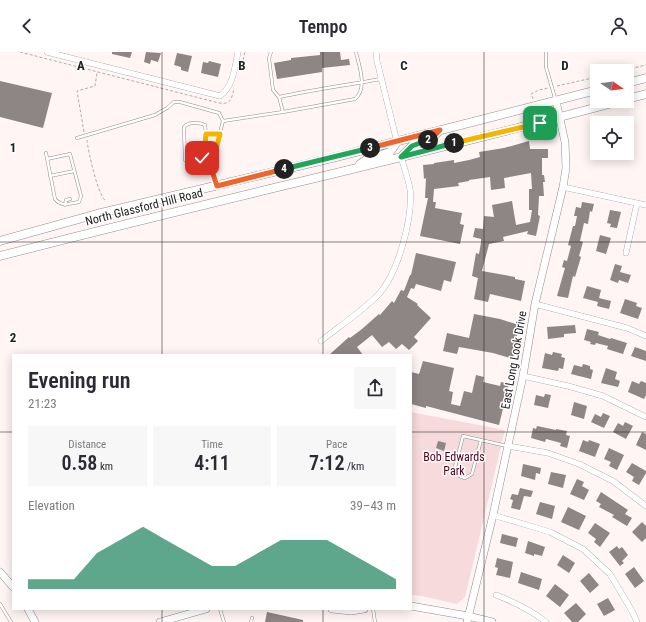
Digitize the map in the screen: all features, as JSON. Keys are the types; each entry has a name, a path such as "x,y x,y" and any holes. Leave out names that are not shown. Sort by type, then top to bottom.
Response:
{"main road":[{"path":"634,81 646,78"},
{"name":"North Glassford Hill Road","path":"0,241 97,214 397,142 590,92"},
{"path":"634,97 646,94"},
{"name":"North Glassford Hill Road","path":"0,256 594,108"},
{"path":"401,157 412,146 431,139 440,130"},
{"path":"355,168 366,160 390,152 397,142"}],"street":[{"path":"47,52 220,96 225,92 232,76 238,52"},
{"path":"376,52 397,142"},
{"name":"East Long Look Drive","path":"468,619 524,376 535,304 563,187 566,168 565,142 556,101"},
{"path":"321,341 379,294 395,269 403,242 409,209 410,191 401,157"},
{"path":"563,187 646,205"},
{"path":"626,253 637,203"},
{"path":"535,304 628,328 646,336"},
{"path":"524,376 603,396 646,417"},
{"path":"508,446 548,453 579,464 613,481 646,506"},
{"path":"493,515 550,532 583,549 610,574 637,622"},
{"path":"0,572 12,586"},
{"path":"496,595 533,612 546,622"},
{"path":"412,606 468,619 492,622"},
{"path":"29,610 35,622"},
{"path":"160,622 202,610"},
{"path":"342,610 358,610"}],"lane":[{"path":"271,52 269,58 273,90 280,97 283,112"},
{"path":"223,121 355,99 360,92 362,82 356,52"},
{"path":"546,52 546,67 556,101"},
{"path":"280,97 381,78"},
{"path":"77,138 155,115 174,102 180,102 219,113 223,121 211,167 217,186"},
{"path":"201,123 205,125 206,134 204,155 202,158 184,160 185,125 201,123"},
{"path":"206,134 220,134"},
{"path":"46,153 47,159 50,176 55,199 59,204 65,205 79,202 81,196 70,154 47,159"},
{"path":"50,176 74,171"},
{"path":"76,198 81,196"},
{"path":"65,205 66,200 70,200"},
{"path":"481,440 472,474 465,478 457,475 455,472 455,467 462,436 481,440 508,446"},
{"path":"0,604 11,622"},
{"path":"220,610 224,622"},
{"path":"373,610 374,622"}],"path":[{"path":"634,68 646,65"},
{"path":"84,131 77,91 93,87 96,84 98,72"},
{"path":"535,106 531,94 539,90 590,79"},
{"path":"87,140 97,183 102,198 105,200"}],"green space":[{"name":"Bob Edwards Park","path":"412,412 505,430 465,597 457,604 412,595"}],"building":[{"path":"112,52 132,52 130,58 112,54"},
{"path":"146,52 161,53 158,62 151,60 150,64 144,62"},
{"path":"320,52 340,52 341,60 349,59 350,65 322,68 322,72 277,79 274,63 291,60 291,58 320,55"},
{"path":"177,53 192,56 188,72 181,70 181,67 174,65"},
{"path":"209,61 221,64 218,77 201,73 203,62 208,63"},
{"path":"0,81 52,93 43,128 0,117"},
{"path":"529,141 530,149 548,149 548,158 542,158 542,175 544,175 545,182 543,182 544,196 539,196 538,215 540,216 536,236 527,234 528,231 503,237 504,241 489,244 482,271 515,277 515,279 525,281 521,301 490,294 488,302 474,299 478,278 472,276 476,253 479,254 481,242 481,239 473,237 475,228 483,229 484,216 494,217 492,205 512,201 516,225 530,222 532,210 529,210 529,189 532,189 531,173 504,178 505,188 491,190 490,177 458,183 459,186 434,189 433,202 436,202 435,208 462,213 460,224 464,225 460,244 420,236 428,198 425,198 426,178 424,179 423,165 454,160 454,163 469,160 480,157 479,152 504,148"},
{"path":"582,202 594,204 592,212 590,211 588,224 584,223 580,241 583,242 579,256 581,257 575,277 573,276 568,298 557,296 565,268 562,267 564,260 567,261 571,246 568,245 573,226 575,226 577,216 574,216 576,207 581,208"},
{"path":"610,210 621,212 617,228 610,227 611,224 607,223"},
{"path":"600,235 611,238 606,254 596,251"},
{"path":"416,253 456,262 451,282 444,280 441,291 416,284 414,289 411,288 407,297 418,304 417,305 431,318 414,337 418,341 409,350 402,344 396,349 389,342 382,347 372,335 357,347 362,354 330,354 349,337 350,338 362,329 379,314 380,315 392,301 394,303 401,290 404,291 411,275"},
{"path":"615,264 622,266 620,272 631,275 628,283 619,280 618,283 610,280"},
{"path":"587,286 601,290 599,298 611,301 609,309 597,306 598,302 583,298"},
{"path":"625,299 637,303 636,306 642,308 638,319 620,313"},
{"path":"474,314 500,319 519,325 513,359 493,353 459,347 457,354 443,351 447,333 469,338"},
{"path":"575,325 576,333 564,334 564,337 548,339 547,327"},
{"path":"587,329 599,332 598,335 627,343 623,354 607,349 608,346 596,343 595,345 590,344 591,342 584,340"},
{"path":"635,347 646,351 646,361 631,356"},
{"path":"553,352 562,354 561,357 565,358 563,369 559,368 558,371 542,368 545,353 552,355"},
{"path":"423,361 454,368 449,391 453,392 451,404 460,406 464,391 472,393 476,375 484,377 483,382 500,386 501,382 509,384 499,425 426,406 426,408 412,404 412,372 419,374"},
{"path":"583,364 590,366 590,369 593,370 591,379 571,374 574,365 582,367"},
{"path":"606,368 617,372 615,379 620,381 618,387 601,383"},
{"path":"632,381 639,384 641,381 646,383 646,395 644,399 628,392"},
{"path":"545,394 551,395 548,408 534,405 536,395 544,397"},
{"path":"574,402 587,406 584,419 571,415"},
{"path":"603,413 610,416 604,428 591,422 595,414 601,417"},
{"path":"625,422 633,426 626,439 613,432 618,423 623,426"},
{"path":"537,426 567,431 566,435 570,436 567,448 560,446 561,443 546,439 545,442 531,438 533,428 536,429"},
{"path":"642,432 646,434 646,450 636,445"},
{"path":"583,440 588,442 589,440 600,444 595,457 579,451"},
{"path":"438,441 446,443 444,451 436,448"},
{"path":"609,448 624,455 617,470 609,466 611,462 604,459"},
{"path":"632,463 646,471 639,485 632,481 634,477 626,472"},
{"path":"523,464 541,468 540,474 536,473 535,480 521,476"},
{"path":"551,472 566,475 563,488 548,484"},
{"path":"577,479 584,482 582,486 589,490 584,500 570,494"},
{"path":"520,488 533,491 531,497 524,496 520,510 511,508 513,500 510,499 512,494 518,495"},
{"path":"601,492 628,510 625,514 632,518 627,526 612,517 614,515 599,507 601,504 596,501"},
{"path":"540,502 555,506 552,519 536,514"},
{"path":"568,507 586,516 579,530 561,522"},
{"path":"642,522 646,526 646,538 642,542 632,532"},
{"path":"595,523 610,533 600,547 594,542 596,539 588,533"},
{"path":"502,534 518,538 516,547 500,543"},
{"path":"528,541 545,547 542,556 534,554 534,556 525,553"},
{"path":"617,546 619,549 622,547 628,555 622,561 624,563 620,566 609,552"},
{"path":"563,555 575,563 569,573 557,565"},
{"path":"497,558 513,562 510,578 496,575 498,568 495,567"},
{"path":"634,567 644,581 635,588 625,574"},
{"path":"521,572 542,579 539,590 518,583"},
{"path":"589,573 599,585 590,593 580,581"},
{"path":"555,584 569,595 560,607 546,596"},
{"path":"608,598 615,610 604,616 597,604"},
{"path":"576,603 586,614 578,622 572,622 564,613"},
{"path":"267,612 303,620 303,622 265,622"}],"route":[{"path":"202,158 204,155 206,134 220,134 211,167 217,186 440,130 431,139 412,146 401,157 540,123"}]}
